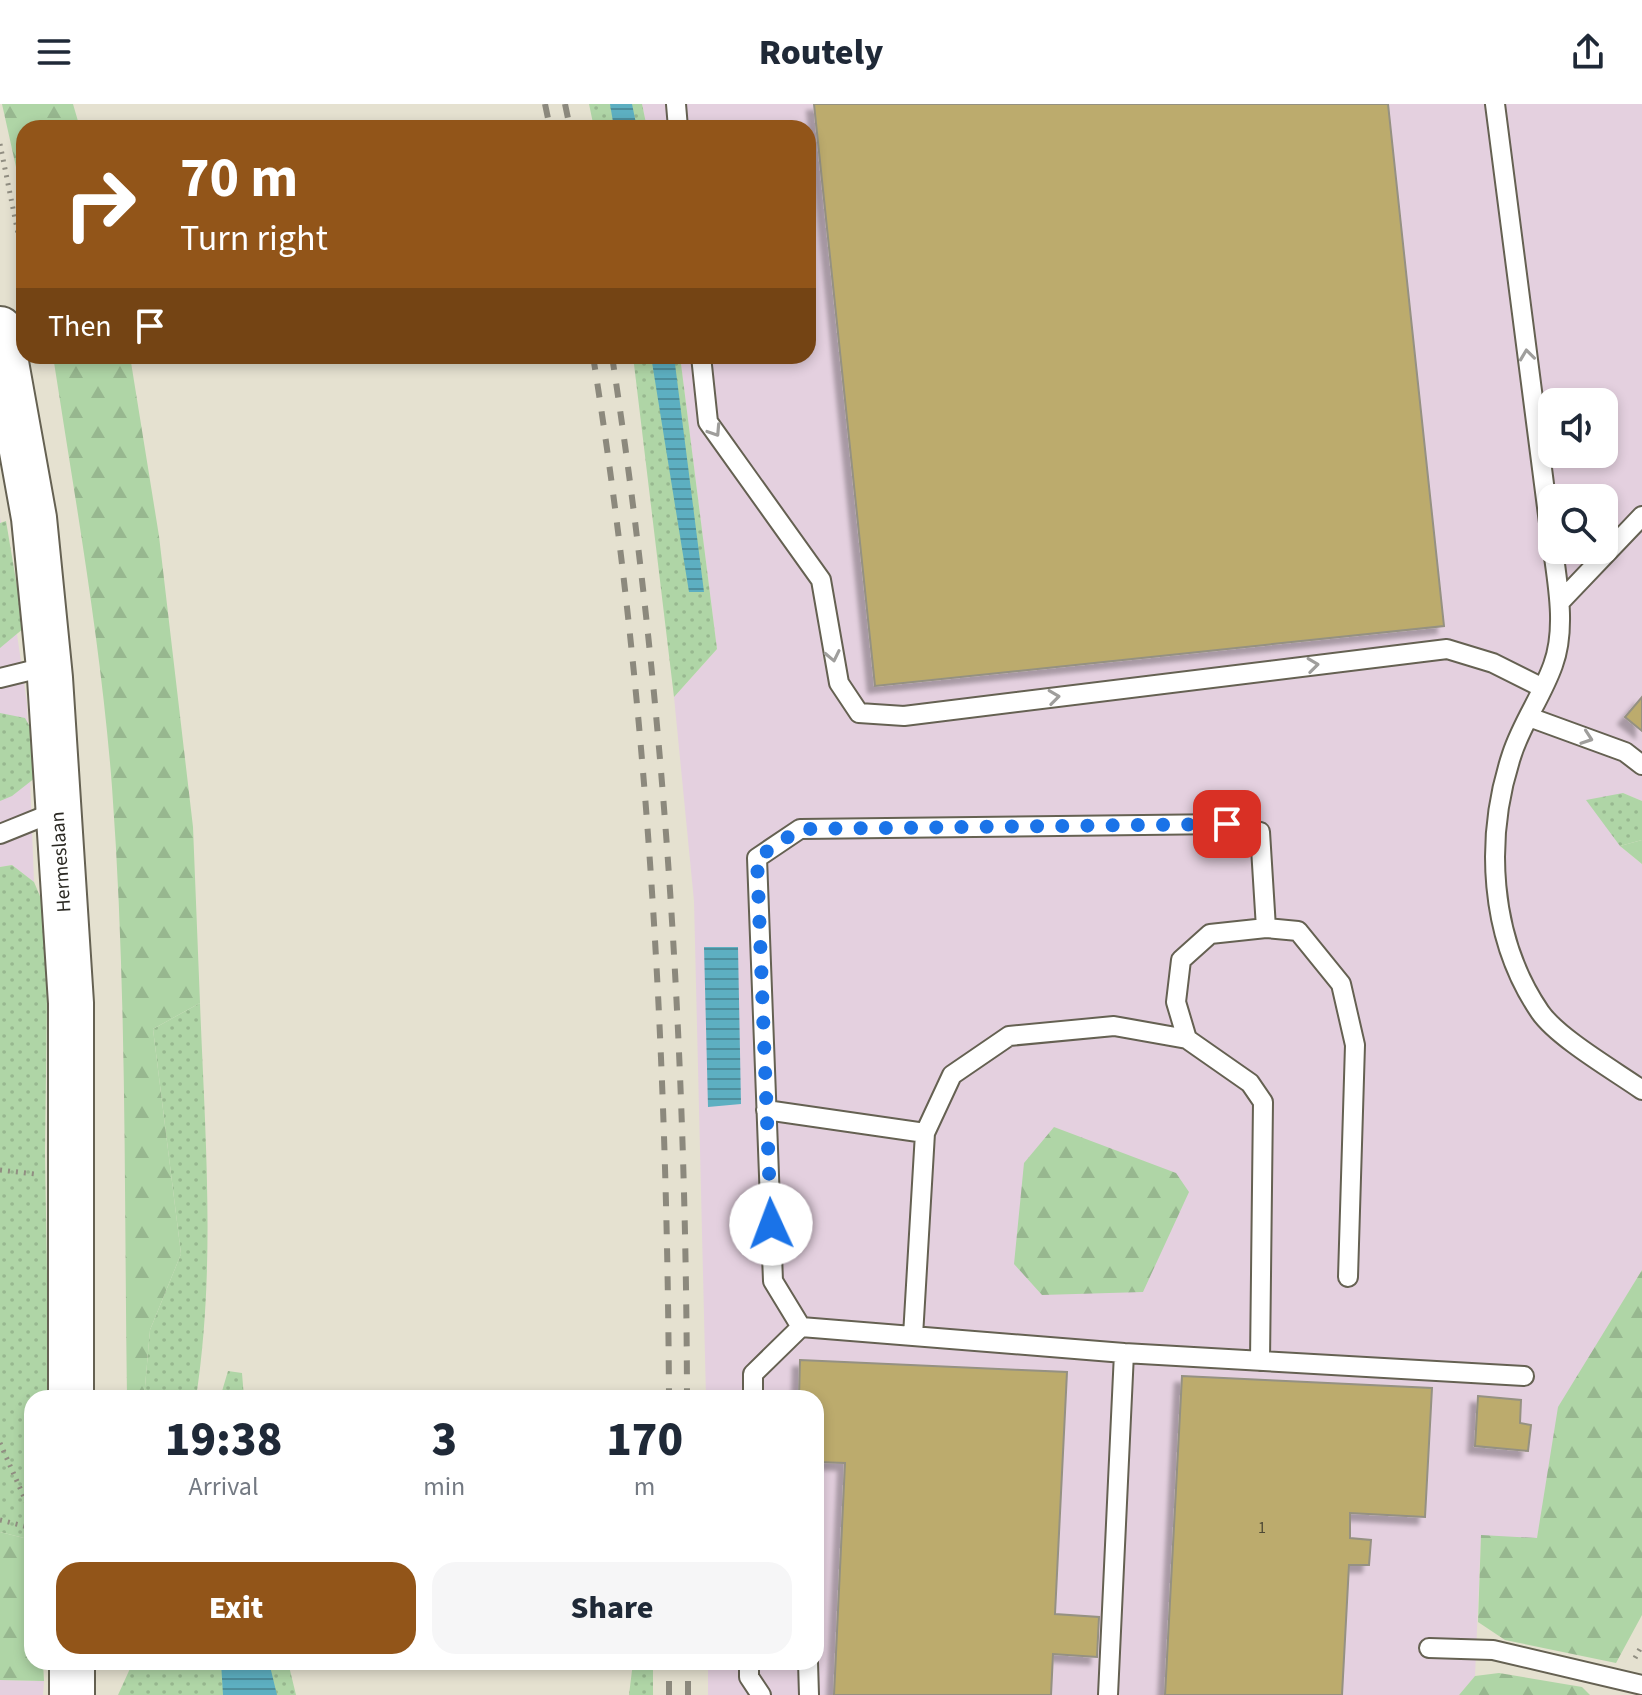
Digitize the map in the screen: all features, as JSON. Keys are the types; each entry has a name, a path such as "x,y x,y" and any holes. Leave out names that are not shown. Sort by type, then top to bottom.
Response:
{"street":[{"name":"Hermeslaan","path":"0,329 34,518 49,666 71,1003 71,1390"},
{"path":"72,1670 72,1695"}],"lane":[{"path":"1495,104 1543,484"},
{"path":"702,364 708,422 821,580 839,683 859,713 904,716 1447,649 1493,663 1543,688"},
{"path":"1560,602 1642,516"},
{"path":"1554,564 1560,602 1554,662 1512,753 1495,823 1496,889 1510,954 1541,1014 1642,1090"},
{"path":"0,678 49,666"},
{"path":"1529,717 1625,752 1642,765"},
{"path":"0,834 58,811"},
{"path":"801,1327 773,1281 757,858 800,829 1227,824 1260,832 1266,928"},
{"path":"1187,1039 1176,1002 1181,960 1210,934 1266,928 1298,931 1341,984 1355,1045 1348,1277"},
{"path":"913,1336 925,1133 952,1075 1009,1036 1114,1026 1187,1039 1250,1083 1263,1102 1260,1361"},
{"path":"766,1110 925,1133"},
{"path":"753,1390 753,1374 801,1327 1124,1353 1524,1376"},
{"path":"1108,1695 1124,1353"},
{"path":"1429,1648 1493,1650 1642,1685"},
{"path":"749,1670 749,1677 761,1695"},
{"path":"808,1670 809,1695"}],"path":[{"path":"0,144 16,223"},
{"path":"0,1443 24,1497"},
{"path":"0,1520 24,1526"}],"shaded area":[{"path":"642,104 1642,104 1642,801 1623,793 1620,846 1642,864 1642,1270 1559,1407 1537,1539 1481,1536 1475,1676 1459,1695 708,1695 708,1670 824,1670 824,1390 706,1390 694,901 674,697 717,649 681,364 816,364 816,120 645,120"},
{"path":"0,517 27,703 34,882 12,865 0,867"},
{"path":"0,1680 44,1681 43,1695 0,1695"}],"green space":[{"path":"2,104 73,104 78,120 16,120 16,167"},
{"path":"589,104 642,104 645,120 592,120"},
{"path":"54,364 131,364 159,536 193,827 200,1003 153,1029 181,1254 150,1330 145,1390 127,1390 123,1016 117,863 107,733"},
{"path":"634,364 681,364 717,649 674,697"},
{"path":"6,521 24,628 0,648 0,523"},
{"path":"0,713 25,718 39,743 40,774 12,796 0,801"},
{"path":"1623,793 1642,801 1642,840 1620,846 1586,800"},
{"path":"1642,840 1642,864 1620,846"},
{"path":"12,865 34,882 48,915 45,1153 49,1390 24,1390 24,1538 0,1532 0,867"},
{"path":"200,1003 207,1250 206,1300 197,1390 145,1390 150,1330 181,1254 153,1029"},
{"path":"1054,1127 1176,1173 1189,1192 1143,1292 1042,1295 1014,1264 1024,1163"},
{"path":"1642,1270 1642,1615 1616,1663 1505,1640 1478,1622 1481,1535 1537,1538 1558,1407"},
{"path":"228,1371 242,1373 243,1390 222,1390"},
{"path":"0,1532 24,1538 24,1670 43,1670 44,1681 0,1680"},
{"path":"129,1670 290,1670 296,1695 118,1695"},
{"path":"632,1670 653,1670 653,1695 629,1695"},
{"path":"1499,1673 1582,1687 1590,1695 1459,1695 1475,1676"}],"water":[{"path":"610,104 632,104 635,120 613,120"},
{"path":"652,364 675,364 704,592 689,592"},
{"path":"704,947 738,947 741,1104 708,1107"},
{"path":"221,1670 271,1670 277,1695 223,1695"}],"building":[{"path":"814,104 1388,104 1444,626 875,686"},
{"path":"1642,697 1642,731 1625,717"},
{"path":"800,1360 1067,1372 1055,1614 1099,1617 1097,1657 1053,1654 1051,1695 834,1695 845,1463 824,1462 824,1390 799,1390"},
{"path":"1182,1376 1432,1388 1425,1517 1350,1513 1350,1538 1371,1540 1369,1565 1349,1565 1342,1695 1165,1695"},
{"path":"1478,1396 1521,1400 1520,1423 1531,1425 1528,1451 1475,1446"}],"railway":[{"path":"545,104 548,120"},
{"path":"565,104 568,120"},
{"path":"594,364 628,615 651,875 664,1137 669,1390"},
{"path":"613,364 646,615 669,876 682,1137 687,1390"},
{"path":"669,1670 669,1695"},
{"path":"688,1670 688,1695"}],"route":[{"path":"771,1224 757,858 800,829 1227,824"}]}
